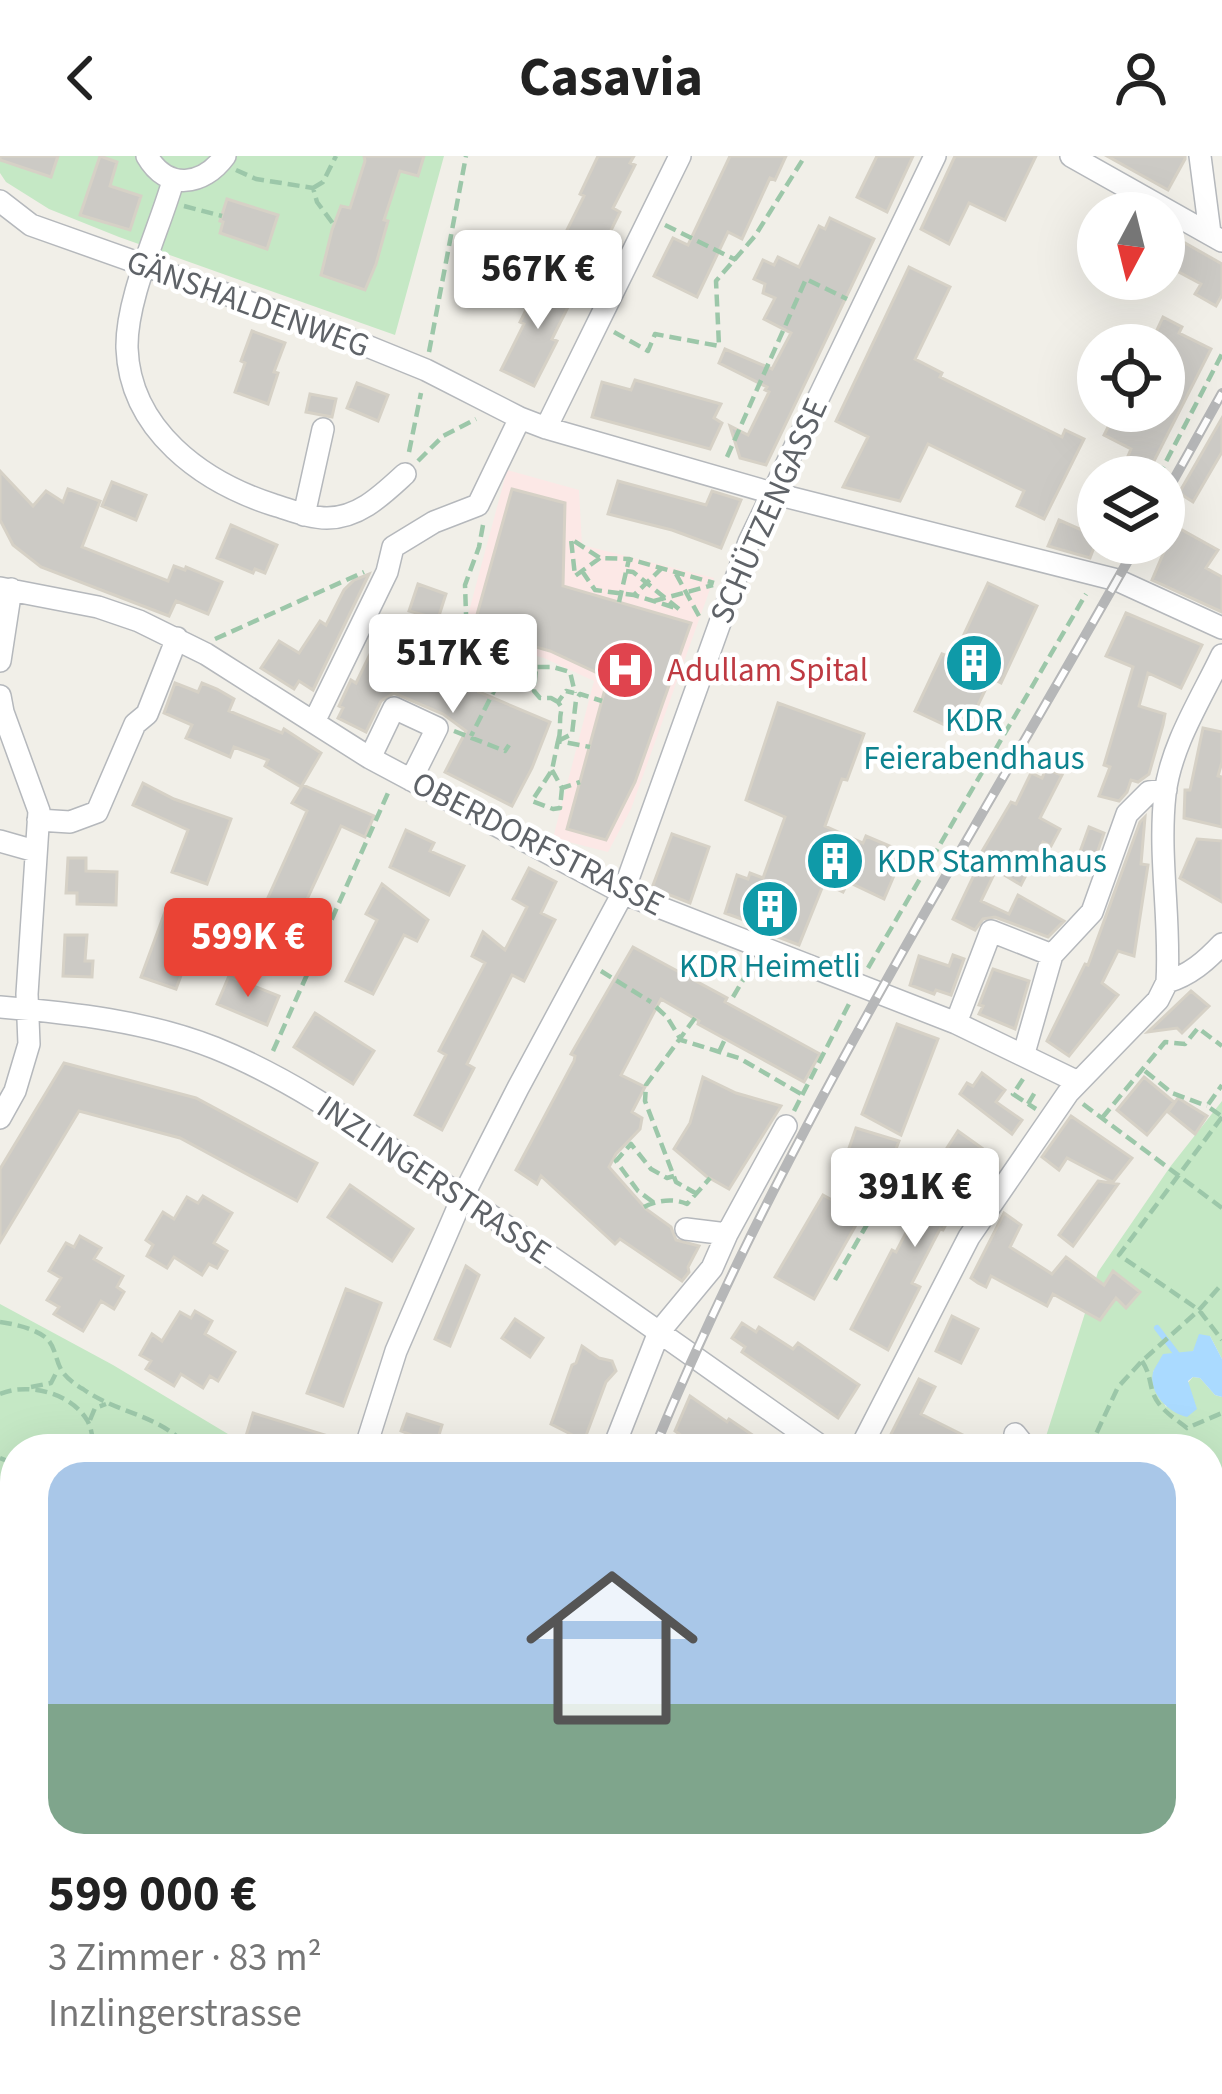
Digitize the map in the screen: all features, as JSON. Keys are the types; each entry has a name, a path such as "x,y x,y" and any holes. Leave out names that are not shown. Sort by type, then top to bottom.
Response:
{"street":[{"path":"147,156 170,192"},
{"path":"545,428 680,156"},
{"name":"SCHÜTZENGASSE","path":"370,1434 396,1351 463,1196 623,893 748,542 935,156"},
{"path":"1071,156 1216,237"},
{"path":"1200,156 1216,237"},
{"path":"222,160 170,192 136,292 127,347 136,394 176,452 202,472 252,498 304,514 329,518 355,512 373,503 405,474"},
{"name":"GÄNSHALDENWEG","path":"0,201 31,225 330,331 545,428 772,494 1097,574 1222,628"},
{"path":"314,722 394,547 434,522 478,505 512,413"},
{"path":"304,514 323,429"},
{"path":"0,661 4,583"},
{"name":"OBERDORFSTRASSE","path":"4,583 98,607 177,638 370,758 623,893 956,1023 1024,1053 1073,1087"},
{"path":"38,820 70,821 98,812 135,724 147,714 177,638"},
{"path":"868,1434 969,1237 1073,1087 1158,1000 1168,982 1162,857 1166,790 1183,732 1222,655"},
{"path":"0,696 39,811 29,1044 15,1091 0,1118"},
{"path":"370,758 394,708 437,728 404,777"},
{"path":"1024,1053 1052,956 1092,912 1127,814 1149,792 1166,790"},
{"path":"0,842 35,856"},
{"path":"0,855 35,856"},
{"path":"956,1023 991,931 1052,956"},
{"path":"1168,982 1204,963 1222,944"},
{"name":"INZLINGERSTRASSE","path":"0,1006 113,1020 165,1032 271,1074 463,1196 804,1434"},
{"path":"619,1434 659,1332 712,1268 786,1126"},
{"path":"688,1214 727,1234"}],"path":[{"path":"222,160 256,179 313,188 322,182 336,156"},
{"path":"597,322 648,351 656,334 719,346 716,281 755,236 805,156"},
{"path":"313,188 334,225"},
{"path":"170,192 222,216"},
{"path":"650,217 736,261"},
{"path":"719,476 806,279 863,306"},
{"path":"1169,456 1222,354"},
{"path":"405,474 443,436 512,413"},
{"path":"483,525 465,585 461,636 473,647 488,650 512,648 517,641"},
{"path":"600,558 575,576 571,538 600,558 628,559 718,584 654,602"},
{"path":"619,602 628,559"},
{"path":"206,654 215,639 390,561"},
{"path":"786,1126 858,985 1103,564"},
{"path":"634,595 662,568"},
{"path":"583,571 595,590 621,592 679,609 626,571"},
{"path":"675,572 699,616"},
{"path":"530,660 535,646"},
{"path":"530,660 536,668 534,691 562,708 552,770 532,801 553,809 560,808 562,788 552,770"},
{"path":"530,660 513,662 510,674 536,677"},
{"path":"536,668 570,672 577,693 572,734 558,741"},
{"path":"470,680 494,691 471,736"},
{"path":"558,702 566,691 602,701"},
{"path":"437,728 505,751 509,745"},
{"path":"558,741 590,747"},
{"path":"271,1074 279,1035 404,777"},
{"path":"562,788 580,782"},
{"path":"733,998 762,947"},
{"path":"578,977 600,971 654,1005 681,1040 740,1058 803,1095"},
{"path":"695,1018 646,1085 645,1101 676,1182 697,1194"},
{"path":"1102,1118 1165,1042 1185,1044 1198,1028 1222,1046"},
{"path":"719,1052 725,1039"},
{"path":"1142,1070 1172,1093 1222,1116 1119,1255 1199,1310 1222,1340"},
{"path":"1120,1071 1134,1080"},
{"path":"1022,1079 1013,1094 1050,1119"},
{"path":"1207,1106 1222,1085"},
{"path":"1107,1086 1121,1096"},
{"path":"1073,1087 1102,1118 1222,1208"},
{"path":"1028,1104 1037,1089"},
{"path":"635,1133 617,1166 653,1202"},
{"path":"631,1144 651,1169 667,1178 674,1176"},
{"path":"688,1214 710,1178"},
{"path":"644,1208 653,1202 679,1200 688,1214"},
{"path":"835,1280 873,1214"},
{"path":"1096,1434 1118,1387 1222,1284"},
{"path":"0,1322 46,1338 63,1373 80,1387 146,1416 173,1434"},
{"path":"1142,1360 1150,1374 1152,1394 1164,1411 1187,1428 1222,1412"},
{"path":"0,1394 51,1383 59,1364"},
{"path":"29,1387 86,1416 90,1434"},
{"path":"89,1425 95,1408 108,1403"}],"shaded area":[{"name":"Adullam Spital","path":"507,470 579,490 582,545 714,578 631,809 608,852 553,838 594,681 544,658 462,637"}],"green space":[{"path":"0,156 444,156 395,335 49,209 6,182 0,173"},
{"path":"1222,1101 1222,1359 1210,1336 1193,1351 1153,1371 1153,1383 1166,1407 1193,1377 1200,1378 1222,1397 1222,1434 1047,1434 1098,1272"},
{"path":"0,1304 228,1434 0,1434"}],"water":[{"path":"1199,1334 1210,1336 1222,1359 1222,1397 1193,1377 1188,1381 1197,1409 1187,1417 1161,1401 1153,1372 1163,1354 1193,1351"}],"building":[{"path":"0,156 58,156 51,177 0,160"},
{"path":"100,156 117,162 110,186 141,196 130,230 80,215"},
{"path":"364,156 424,156 418,176 400,171 365,290 321,275 332,230 341,206 350,208"},
{"path":"598,156 634,156 630,163 635,165 613,208 620,212 596,261 560,244"},
{"path":"730,156 786,156 775,180 770,178 742,239 728,232 697,297 654,276 673,238 688,245"},
{"path":"877,156 913,156 887,212 857,197"},
{"path":"955,156 1036,156 1005,220 969,203 949,244 921,229"},
{"path":"1107,156 1185,156 1185,159 1168,190"},
{"path":"227,199 278,215 267,249 220,233"},
{"path":"830,218 874,239 766,465 740,458 730,426 748,435 769,392 719,363 725,349 772,369 791,333 764,319 775,298 763,293 765,284 754,279 763,260 774,265 778,257 799,267 819,226 825,229"},
{"path":"1185,243 1222,264 1222,295 1216,306 1195,294 1201,284 1185,275"},
{"path":"909,267 950,287 915,359 942,373 940,377 1062,437 1065,430 1084,439 1044,519 1017,506 1024,491 928,444 900,501 843,487 868,437 836,421"},
{"path":"542,277 575,293 534,386 501,370"},
{"path":"252,331 285,343 268,404 235,392"},
{"path":"1185,336 1211,349 1185,400"},
{"path":"635,380 721,404 714,418 722,423 710,449 592,417 602,382 631,390"},
{"path":"357,383 388,395 378,421 347,408"},
{"path":"310,394 336,399 332,417 306,412"},
{"path":"1222,418 1222,452 1193,502 1185,497 1185,483"},
{"path":"1169,432 1157,456 1128,456 1131,449 1104,435"},
{"path":"0,471 33,506 46,491 63,502 68,489 100,501 82,547 168,581 174,566 222,582 208,614 176,601 169,616 41,567 13,545 0,520"},
{"path":"618,481 706,505 712,491 741,500 721,548 608,514"},
{"path":"112,482 146,495 136,520 102,506"},
{"name":"Adullam Spital","path":"512,489 565,503 563,586 691,623 635,782 606,840 567,829 608,678 550,651 473,629"},
{"path":"1059,520 1077,528 1077,554 1048,546"},
{"path":"231,525 277,545 265,573 217,558"},
{"path":"1185,532 1218,550 1206,568 1222,577 1222,612 1152,580 1159,564 1185,564"},
{"path":"369,574 313,690 299,681 294,689 261,668 279,641 299,653 320,621 326,625 344,590"},
{"name":"KDR Feierabendhaus","path":"988,583 1037,606 1001,683 991,678 964,734 915,711 942,654 953,658"},
{"path":"418,584 446,594 438,619 409,611"},
{"path":"1126,613 1202,645 1181,688 1148,673 1139,706 1165,714 1163,725 1149,774 1138,782 1131,780 1119,801 1099,796 1133,667 1106,656"},
{"path":"382,617 403,627 389,653 453,685 466,657 492,670 479,692 550,722 512,806 445,772 466,731 443,714 394,693 381,701 366,732 338,718 351,680 356,683 377,640 372,637"},
{"path":"175,683 198,692 202,683 217,689 234,699 229,711 282,733 284,729 321,753 301,787 265,766 268,760 234,747 230,757 186,738 192,725 164,713"},
{"path":"778,703 864,734 825,826 863,843 866,836 904,852 884,899 848,882 843,892 824,883 799,945 725,913 737,875 763,878 785,817 746,800"},
{"path":"1203,728 1222,732 1218,776 1222,777 1222,827 1184,818 1185,790 1190,790"},
{"path":"1046,769 1062,775 1040,818 1060,829 1051,846 1043,842 1021,885 996,870 981,901 1009,914 1018,895 1064,921 1048,937 995,917 983,919 975,930 953,919 975,873 971,870 1011,802 1016,804 1031,773 1042,778"},
{"path":"143,783 231,819 207,884 172,872 188,830 133,805"},
{"path":"303,785 374,816 365,837 341,826 283,951 240,932 247,917 257,922 307,811 292,803"},
{"path":"1145,817 1141,864 1148,865 1134,956 1118,951 1102,983 1118,995 1069,1056 1047,1041 1088,965"},
{"path":"1089,827 1104,833 1093,865 1077,860"},
{"path":"406,830 434,843 430,851 464,866 449,895 390,867"},
{"path":"672,834 709,847 690,903 652,888"},
{"path":"1197,839 1222,841 1222,902 1180,878"},
{"path":"68,858 86,858 86,871 117,872 116,905 77,904 77,893 66,893"},
{"path":"529,868 556,882 541,913 555,920 524,981 512,975 467,1064 474,1068 442,1130 415,1115 446,1055 439,1051 485,963 472,956 483,932 505,950 527,907 513,899"},
{"path":"382,884 428,920 417,941 404,935 373,994 346,981 377,920 366,914"},
{"path":"165,912 200,924 176,989 141,977"},
{"path":"65,935 87,935 85,961 93,961 92,977 63,976"},
{"path":"633,947 820,1054 804,1082 661,999 621,1075 645,1087 632,1112 642,1118 640,1129 609,1167 646,1209 671,1227 676,1240 699,1246 682,1281 620,1239 615,1244 541,1176 537,1184 516,1170 574,1061 571,1054"},
{"path":"953,955 964,959 951,995 910,985 919,956 949,966"},
{"path":"993,969 1029,981 1015,1029 979,1014"},
{"path":"229,976 279,996 267,1025 217,1004"},
{"path":"1191,991 1209,1006 1182,1033 1177,1028 1148,1032"},
{"path":"315,1013 374,1051 353,1084 294,1047"},
{"path":"897,1024 938,1039 901,1135 862,1114"},
{"path":"64,1063 196,1098 317,1163 297,1201 180,1138 79,1111 0,1242 0,1169"},
{"path":"982,1073 1005,1090 996,1102 1022,1120 1012,1134 960,1094"},
{"path":"703,1077 781,1106 729,1189 674,1149 690,1123"},
{"path":"1144,1077 1174,1102 1147,1135 1117,1110"},
{"path":"1178,1098 1207,1116 1195,1134 1168,1112"},
{"path":"1071,1116 1132,1158 1113,1182 1067,1158 1059,1170 1042,1157"},
{"path":"856,1128 899,1141 887,1173 846,1157"},
{"path":"958,1131 982,1148 950,1203 956,1206 912,1283 920,1287 888,1350 851,1329 892,1250 896,1252 915,1215 919,1217 940,1175 935,1173"},
{"path":"1098,1181 1118,1184 1073,1246 1059,1235"},
{"path":"350,1185 413,1229 392,1261 328,1217"},
{"path":"823,1195 861,1216 814,1299 775,1277"},
{"path":"203,1196 232,1213 214,1243 227,1251 217,1268 209,1264 202,1275 174,1257 167,1268 147,1256 153,1245 146,1240 163,1212 174,1219 187,1197 198,1203"},
{"path":"1004,1213 1021,1225 1010,1247 1052,1274 1066,1257 1104,1285 1113,1271 1140,1292 1126,1308 1116,1298 1100,1320 1053,1294 1047,1306 991,1276 986,1287 978,1283 971,1278"},
{"path":"80,1236 101,1248 94,1259 123,1276 117,1287 124,1292 114,1309 101,1301 83,1331 54,1314 59,1307 47,1300 61,1278 49,1271 66,1243 74,1247"},
{"path":"466,1266 479,1275 450,1346 435,1339"},
{"path":"346,1289 381,1303 343,1406 307,1393"},
{"path":"195,1311 212,1321 205,1334 235,1352 218,1381 210,1376 203,1388 181,1374 174,1386 146,1369 151,1361 140,1355 152,1334 162,1341 180,1312 191,1318"},
{"path":"952,1316 978,1329 961,1363 936,1351"},
{"path":"515,1319 543,1338 530,1357 502,1338"},
{"path":"742,1323 756,1332 759,1327 793,1349 798,1343 859,1385 838,1418 742,1352 745,1347 732,1338"},
{"path":"582,1346 612,1361 616,1371 606,1382 587,1434 570,1434 551,1424"},
{"path":"919,1379 935,1387 921,1414 961,1434 891,1434"},
{"path":"690,1396 751,1434 679,1434 675,1431"},
{"path":"253,1413 322,1434 247,1434"},
{"path":"407,1414 442,1425 439,1434 401,1431"}],"waterway":[{"path":"1157,1328 1176,1353"}],"railway":[{"path":"1185,459 1222,393"},
{"path":"660,1434 705,1331 820,1102 1126,564"}],"place":[{"name":"KDR Feierabendhaus","path":"974,663"},
{"name":"Adullam Spital","path":"625,670"},
{"name":"KDR Stammhaus","path":"835,861"},
{"name":"KDR Heimetli","path":"770,909"}]}
